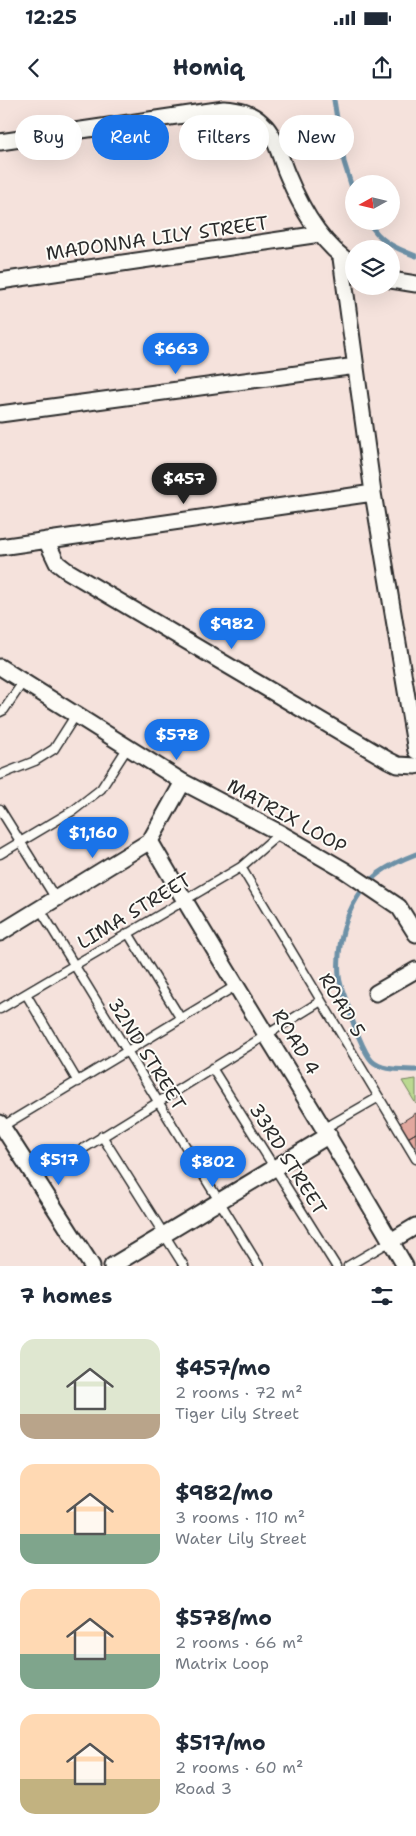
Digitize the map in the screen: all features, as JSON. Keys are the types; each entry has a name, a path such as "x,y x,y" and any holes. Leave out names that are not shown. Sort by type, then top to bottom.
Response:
{"street":[{"path":"0,142 202,106 237,110 252,115 264,124 273,138 300,203 320,234 345,260"},
{"name":"MADONNA LILY STREET","path":"0,281 320,234"},
{"path":"400,281 416,284"},
{"path":"350,295 356,366 373,493 416,751"},
{"path":"0,414 356,366"},
{"path":"0,546 373,493"},
{"path":"46,540 57,563 66,570 388,760 398,765 416,766"},
{"name":"MATRIX LOOP","path":"0,668 183,782 280,833 344,870 399,907 416,934"},
{"path":"0,933 150,840 183,782"},
{"name":"ROAD 4","path":"150,840 184,900 327,1132 405,1266"},
{"path":"376,993 416,970"},
{"path":"1,1125 92,1266"},
{"path":"112,1266 274,1168 327,1132"},
{"path":"391,1241 416,1226"}],"lane":[{"path":"0,712 4,710 23,682"},
{"path":"0,775 35,761 54,749 75,716"},
{"path":"0,854 74,810 101,789 128,747"},
{"path":"0,810 56,900"},
{"name":"LIMA STREET","path":"0,1009 241,866 280,833"},
{"name":"ROAD 5","path":"241,866 415,1155"},
{"name":"32ND STREET","path":"40,909 259,1266"},
{"path":"128,933 181,1018"},
{"path":"1,1125 78,1082 237,985"},
{"path":"26,994 78,1082"},
{"path":"36,1178 321,1001"},
{"name":"33RD STREET","path":"212,1068 336,1266"},
{"path":"327,1132 379,1097"},
{"path":"102,1136 184,1266"},
{"path":"348,1266 391,1241"}],"green space":[{"path":"416,1079 416,1104 402,1081"}],"building":[{"path":"416,1113 416,1133 406,1139 397,1125"},
{"path":"416,1133 416,1150 413,1151 406,1139"}],"waterway":[{"path":"334,100 344,162 348,175"},
{"path":"375,230 389,243 416,256"},
{"path":"416,854 397,862 379,873 360,894 352,906 342,934 339,962 339,976 342,989 355,1029 369,1057 381,1066 393,1069 416,1070"}]}
